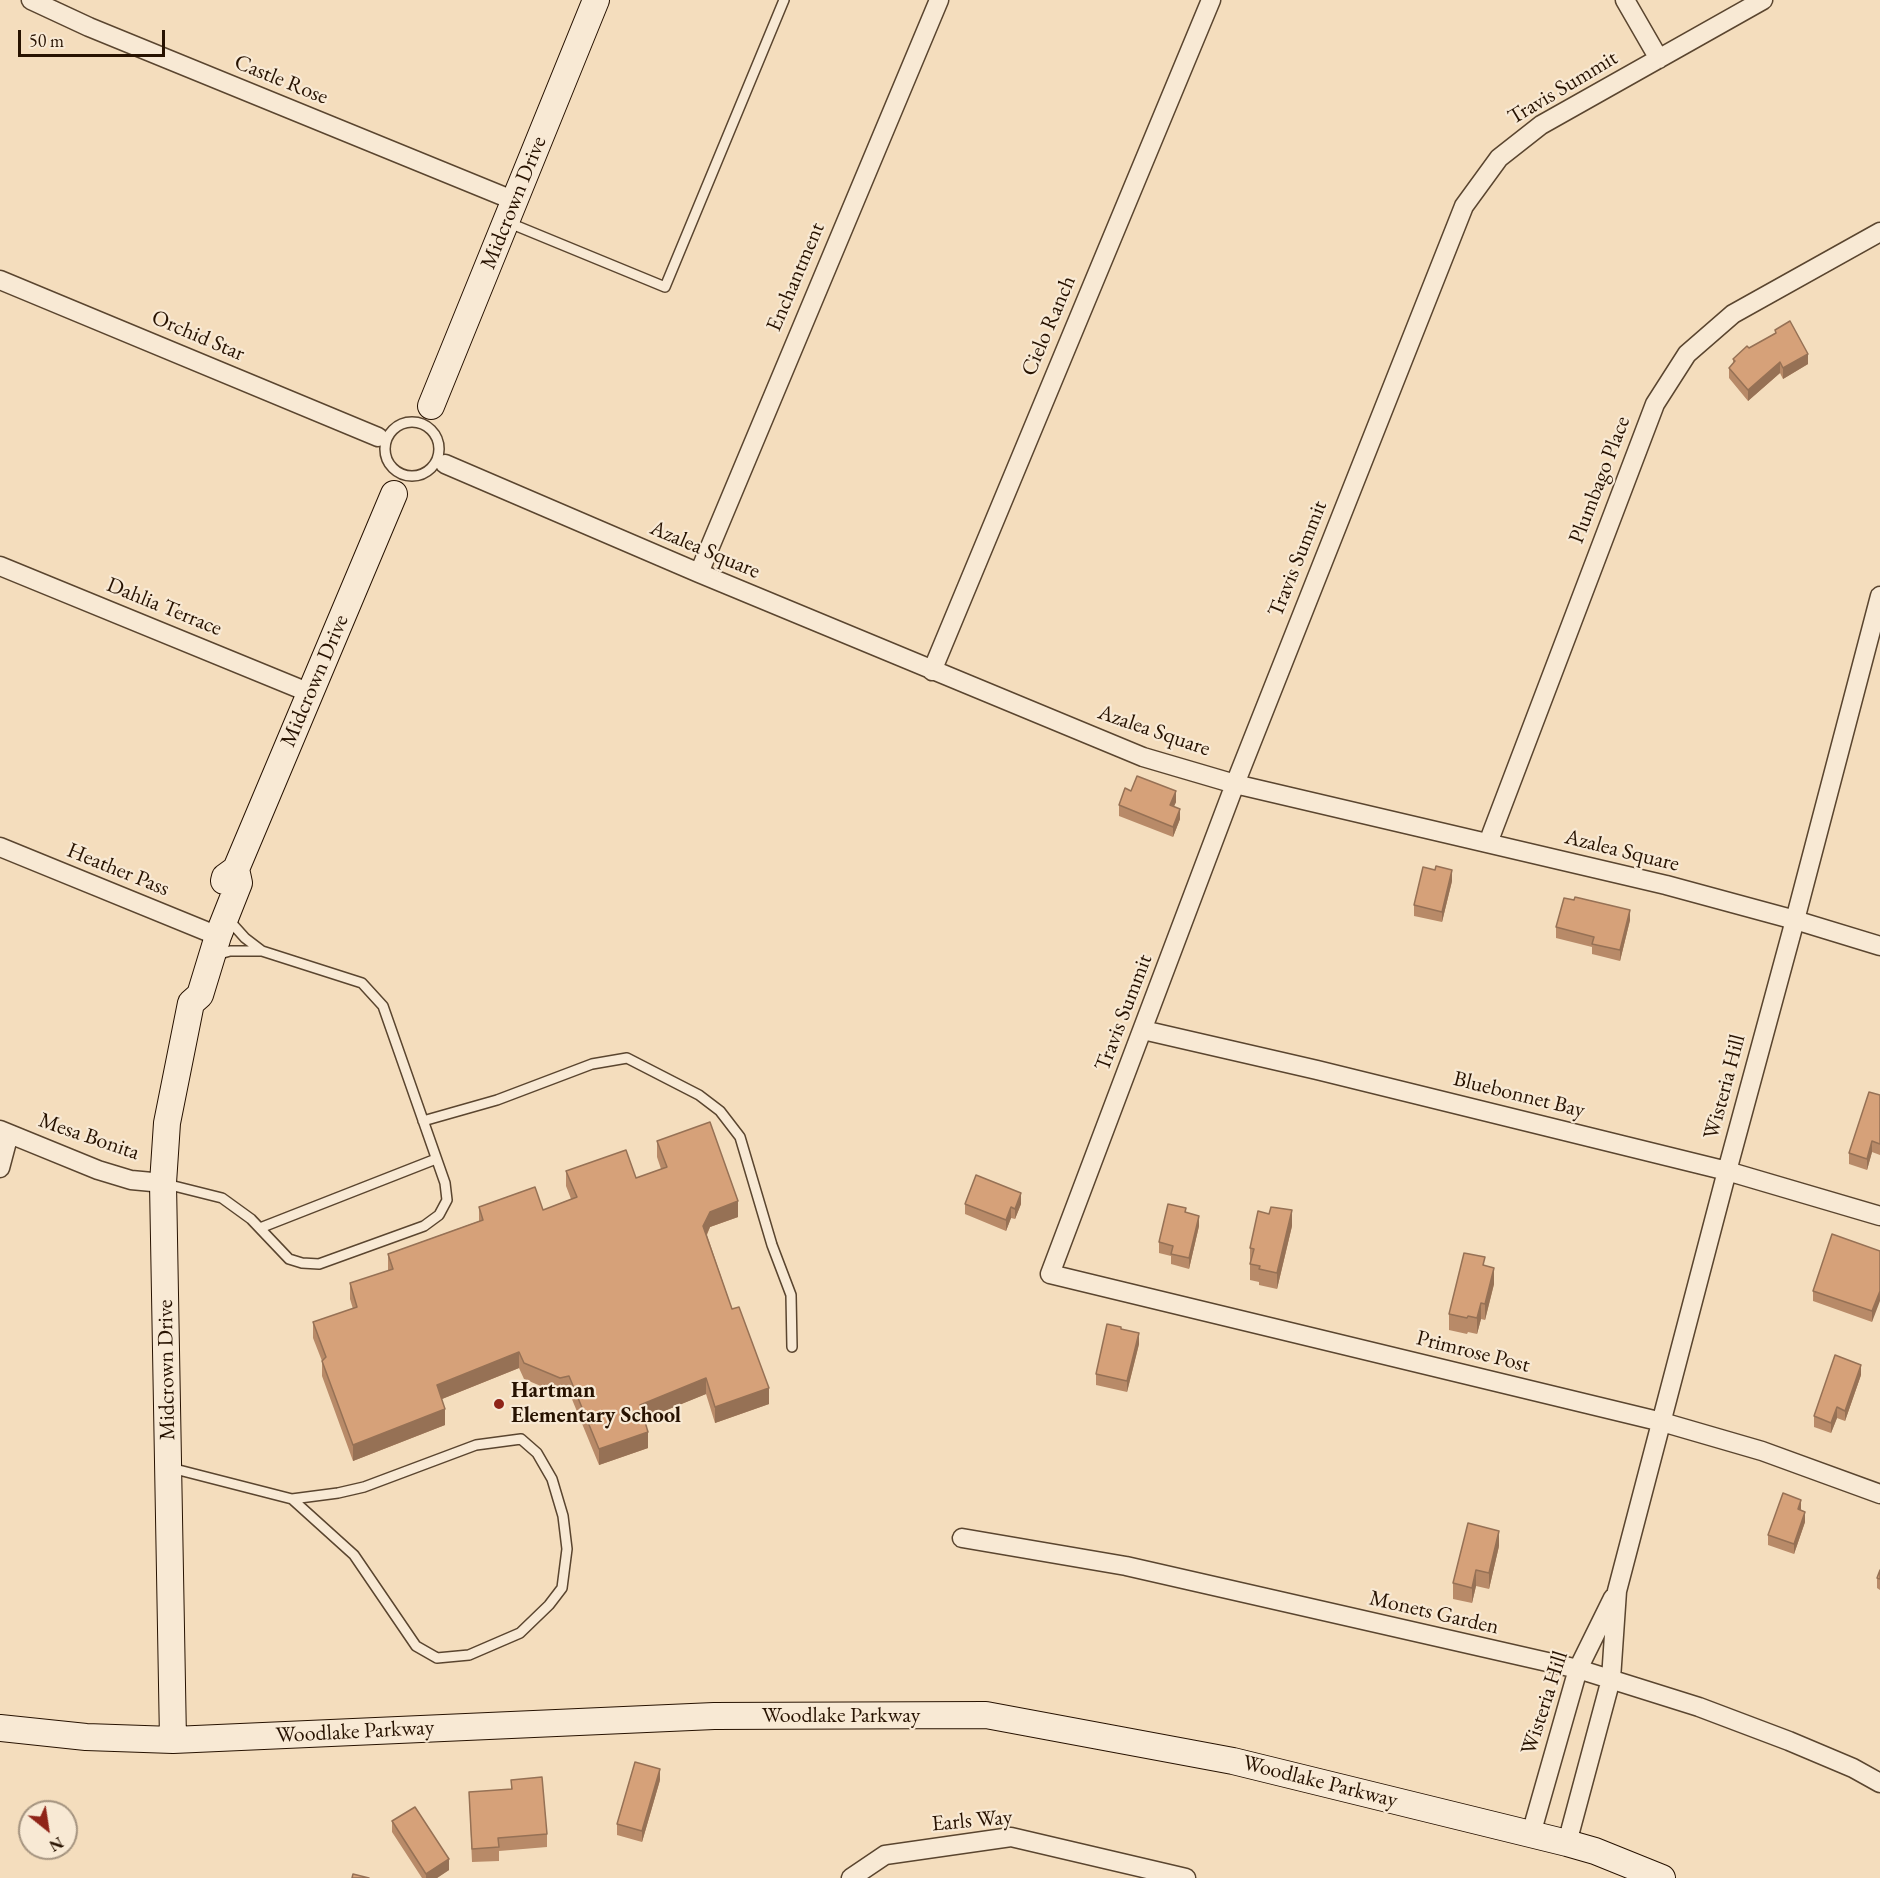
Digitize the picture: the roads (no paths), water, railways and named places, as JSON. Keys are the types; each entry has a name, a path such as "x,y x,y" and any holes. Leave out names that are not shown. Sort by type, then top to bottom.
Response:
{"street":[{"name":"Castle Rose","path":"31,0 511,211"},
{"name":"Midcrown Drive","path":"425,419 596,0"},
{"name":"Enchantment","path":"699,573 939,0"},
{"name":"Cielo Ranch","path":"932,671 1211,0"},
{"path":"1625,0 1659,58"},
{"name":"Travis Summit","path":"1050,1274 1235,784 1464,206 1498,158 1540,125 1763,0"},
{"name":"Plumbago Place","path":"1488,843 1655,404 1687,354 1733,314 1880,232"},
{"name":"Orchid Star","path":"0,280 384,440"},
{"name":"Azalea Square","path":"439,461 932,671 1143,757 1235,784 1666,885 1880,946"},
{"name":"Midcrown Drive","path":"173,1740 163,1183 167,1123 191,1003 187,995 212,941 225,877 236,869 399,480"},
{"name":"Dahlia Terrace","path":"0,566 310,693"},
{"name":"Wisteria Hill","path":"1567,1843 1611,1679 1617,1591 1880,596"},
{"name":"Heather Pass","path":"0,847 212,941"},
{"name":"Bluebonnet Bay","path":"1143,1030 1328,1072 1727,1171 1880,1216"},
{"path":"0,1168 4,1132"},
{"name":"Mesa Bonita","path":"4,1132 98,1170 131,1180 163,1183"},
{"name":"Primrose Post","path":"1050,1274 1662,1422 1762,1451 1880,1494"},
{"name":"Monets Garden","path":"962,1538 1126,1566 1578,1670 1699,1707 1789,1741 1853,1768 1880,1783"},
{"name":"Wisteria Hill","path":"1531,1834 1578,1670 1617,1591"},
{"name":"Woodlake Parkway","path":"0,1728 86,1737 173,1740 714,1716 986,1715 1233,1761 1567,1843 1595,1851 1662,1878"},
{"name":"Earls Way","path":"851,1878 885,1855 1011,1837 1136,1872 1186,1878"}],"lane":[{"path":"511,211 665,286 784,0"},
{"path":"425,419 435,436 439,461 425,473 399,480 388,464 384,440 396,427 425,419"},
{"path":"212,941 245,938 262,951"},
{"path":"163,1183 222,1198 260,1228 289,1259 302,1263 319,1264 424,1226 439,1215 447,1200 445,1183 383,1006 362,983 262,951 230,951 212,941"},
{"path":"423,1121 497,1100 592,1064 627,1058 699,1095 720,1111 740,1137 772,1245 791,1295 792,1347"},
{"path":"260,1228 436,1159"},
{"path":"168,1467 292,1498 338,1493 364,1487 476,1445 521,1439 537,1453 542,1461 552,1479 560,1507 567,1549 562,1588 549,1605 520,1633 469,1655 437,1658 416,1646 354,1555 292,1498"}],"place":[{"name":"Hartman Elementary School","path":"499,1404"}]}
